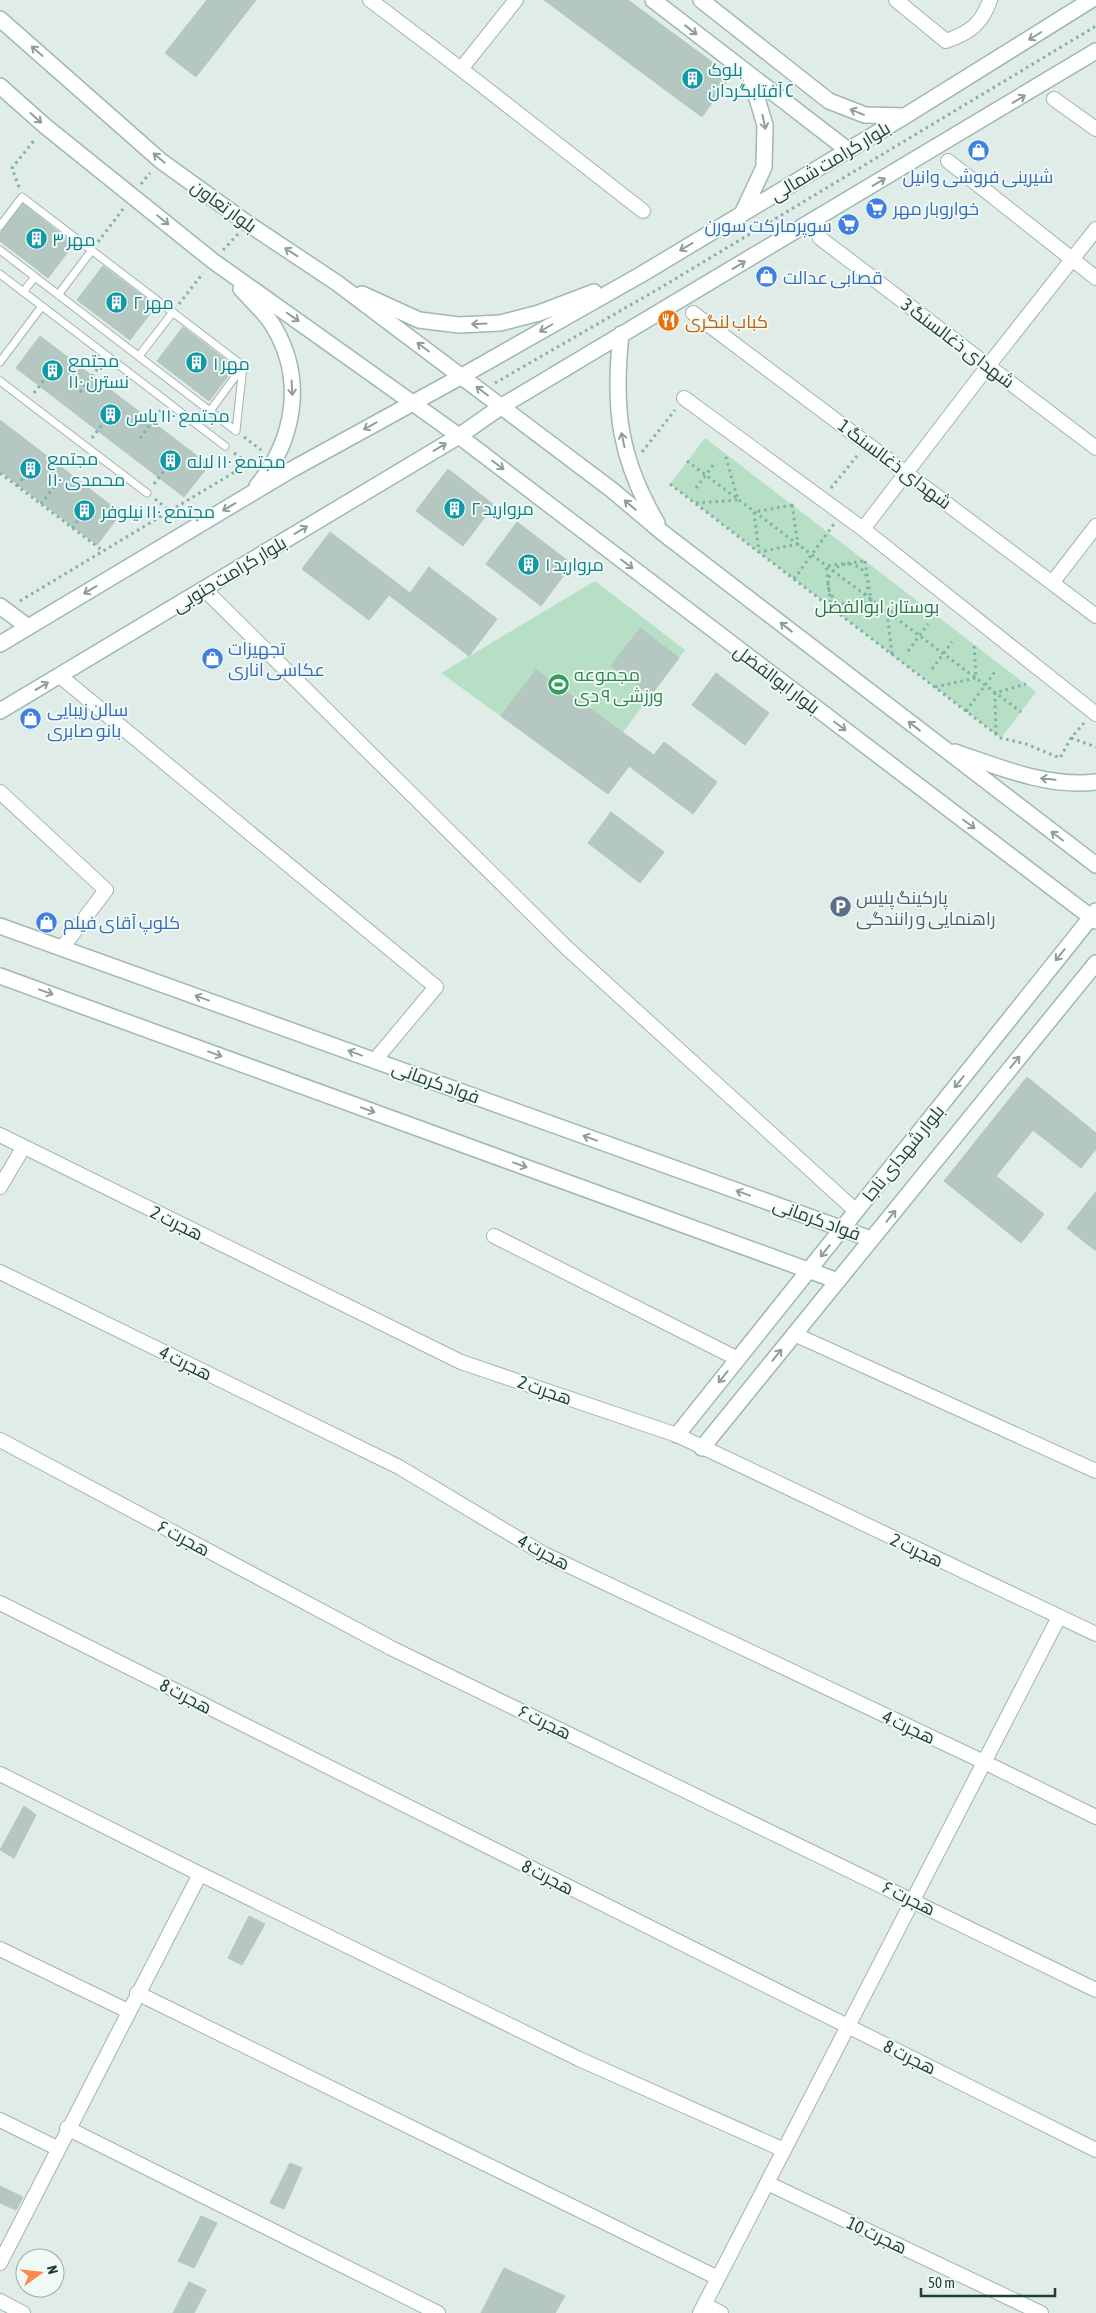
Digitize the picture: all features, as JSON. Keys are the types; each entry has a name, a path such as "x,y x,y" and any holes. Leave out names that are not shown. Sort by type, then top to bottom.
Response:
{"street":[{"path":"370,0 643,211"},
{"path":"461,69 516,0"},
{"path":"653,0 849,150"},
{"path":"701,0 829,101 865,115 905,116"},
{"path":"896,0 946,41 966,34 981,19 990,0"},
{"path":"1062,19 1083,0"},
{"name":"بلوار کرامت شمالی","path":"413,402 642,274 905,116 1091,0"},
{"name":"بلوار تعاون","path":"0,18 161,161 247,223 337,283 502,406"},
{"path":"1096,51 502,406 612,490 663,533 1096,865"},
{"path":"742,214 764,167 766,125 750,75"},
{"path":"0,86 45,126 213,261 413,402 251,494 1,642"},
{"path":"1054,98 1096,129"},
{"path":"814,124 829,101"},
{"path":"948,161 1096,278"},
{"path":"863,530 1096,228"},
{"name":"شهدای ذغالسنگ 3","path":"820,238 1096,448"},
{"path":"213,261 266,315 275,329 289,362 292,378 292,413 283,447 265,477 251,494"},
{"path":"337,283 420,320 459,325 500,323 540,313 642,274"},
{"name":"شهدای ذغالسنگ 1","path":"693,313 1096,616"},
{"path":"621,334 616,375 618,417 630,467 642,497 663,533"},
{"path":"684,398 863,530 1093,717"},
{"name":"بلوار ابوالفضل","path":"413,402 1094,917"},
{"name":"بلوار کرامت جنوبی","path":"0,711 459,436 502,406"},
{"path":"1052,583 1096,526"},
{"path":"204,589 568,949 856,1211"},
{"path":"3,608 28,627"},
{"path":"60,676 436,987 375,1060"},
{"path":"942,748 1033,778 1086,783 1096,782"},
{"path":"0,792 106,890 62,948"},
{"name":"بلوار شهدای ناجا","path":"677,1436 1094,917"},
{"name":"فواد کرمانی","path":"0,926 872,1239"},
{"name":"بلوار شهدای ناجا","path":"702,1448 1096,962"},
{"path":"0,976 838,1280"},
{"name":"هجرت 2","path":"0,1135 23,1148 461,1362 677,1436 1096,1634"},
{"path":"0,1187 23,1148"},
{"path":"494,1236 738,1359"},
{"name":"هجرت 4","path":"0,1272 399,1467 544,1554 1096,1817"},
{"path":"794,1334 1096,1471"},
{"name":"هجرت ۶","path":"0,1440 392,1648 1096,1990"},
{"name":"هجرت 8","path":"0,1603 1096,2150"},
{"path":"721,2313 702,2309 1059,1616"},
{"path":"0,1774 579,2059 784,2150"},
{"path":"0,2263 200,1874"},
{"path":"0,1949 128,2011"},
{"path":"138,1993 718,2278"},
{"path":"0,2120 58,2148"},
{"path":"68,2128 438,2313"},
{"name":"هجرت 10","path":"767,2183 1041,2313"},
{"path":"0,2301 22,2313"}],"lane":[{"path":"0,226 22,197 243,366"},
{"path":"0,250 236,431 243,366"},
{"path":"58,295 92,250"},
{"path":"0,274 224,446"},
{"path":"23,292 35,277"},
{"path":"0,362 42,306"},
{"path":"139,356 172,312"},
{"path":"210,410 243,366"},
{"path":"0,381 147,494"}],"path":[{"path":"481,391 660,288 1096,26"},
{"path":"22,197 12,168 45,126"},
{"path":"80,392 107,356"},
{"path":"27,402 52,370"},
{"path":"630,467 684,398"},
{"path":"140,438 167,402"},
{"path":"85,446 110,414"},
{"path":"822,499 867,443"},
{"path":"224,446 265,477"},
{"path":"725,454 738,500"},
{"path":"170,511 147,494 171,462"},
{"path":"687,462 1021,712"},
{"path":"3,608 103,552 248,464"},
{"path":"696,488 714,464"},
{"path":"17,486 30,468"},
{"path":"0,473 103,552"},
{"path":"670,484 1001,738 1026,744 1060,758 1071,738 1085,722 1093,717"},
{"path":"41,504 54,487"},
{"path":"695,503 738,500"},
{"path":"754,512 792,505 798,544"},
{"path":"72,528 85,511"},
{"path":"754,512 759,552"},
{"path":"794,579 841,513"},
{"path":"759,552 798,544"},
{"path":"826,566 865,561"},
{"path":"860,567 865,561"},
{"path":"865,561 871,600"},
{"path":"845,563 860,567 868,580 865,595 852,604 837,600 828,587 833,571 845,563"},
{"path":"826,566 831,608"},
{"path":"831,608 837,600"},
{"path":"831,608 871,600"},
{"path":"887,612 928,609"},
{"path":"887,612 892,654"},
{"path":"908,651 928,624"},
{"path":"932,669 952,642"},
{"path":"974,644 976,678"},
{"path":"966,711 997,669"},
{"path":"934,687 976,678"},
{"path":"995,693 1026,684"},
{"path":"995,693 996,734"},
{"path":"1071,738 1096,748"}],"green space":[{"name":"بوستان ابوالفضل","path":"705,438 1036,692 1001,738 670,484"},
{"name":"مجموعه ورزشی ۹ دی","path":"595,581 685,650 623,732 643,747 608,794 441,673"}],"building":[{"path":"207,0 256,0 196,77 165,53"},
{"path":"544,0 628,0 731,76 702,117"},
{"name":"مهر ۳","path":"23,204 74,244 48,278 0,241 0,233"},
{"name":"مهر ۲","path":"103,266 156,306 130,340 77,300"},
{"name":"مهر ۱","path":"183,327 235,367 209,401 157,361"},
{"path":"40,336 209,465 184,497 16,368"},
{"path":"0,420 121,513 97,545 0,471"},
{"name":"مروارید ۲","path":"448,469 494,505 463,546 416,511"},
{"name":"مروارید ۱","path":"517,522 572,564 541,606 486,564"},
{"path":"330,532 410,593 429,567 497,619 469,656 389,595 369,620 302,569"},
{"path":"640,628 679,658 651,695 611,666"},
{"path":"536,670 654,755 664,742 717,782 693,814 629,766 608,794 501,716"},
{"path":"716,673 769,713 745,745 692,705"},
{"path":"611,812 664,852 640,883 588,843"},
{"path":"1027,1077 1096,1133 1096,1149 1081,1168 1033,1130 996,1176 1044,1214 1021,1243 944,1181"},
{"path":"1096,1192 1096,1251 1067,1228"},
{"path":"24,1806 36,1815 14,1858 0,1850"},
{"path":"249,1916 265,1924 242,1965 228,1958"},
{"path":"290,2163 302,2168 284,2209 270,2203"},
{"path":"0,2186 23,2197 16,2210 0,2203"},
{"path":"201,2216 217,2223 194,2268 178,2261"},
{"path":"504,2268 565,2296 555,2313 481,2313"},
{"path":"189,2282 206,2290 194,2313 173,2313"}],"place":[{"name":"بلوک آفتابگردان C","path":"692,79"},
{"name":"شیرینی فروشی وانیل","path":"978,151"},
{"name":"خواروبار مهر","path":"877,208"},
{"name":"سوپرمارکت سورن","path":"848,225"},
{"name":"مهر ۳","path":"36,239"},
{"name":"قصابی عدالت","path":"767,277"},
{"name":"مهر ۲","path":"117,302"},
{"name":"کباب لنگری","path":"669,321"},
{"name":"مهر ۱","path":"197,363"},
{"name":"مجتمع ۱۱۰ نسترن","path":"52,370"},
{"name":"مجتمع ۱۱۰ یاس","path":"110,415"},
{"name":"مجتمع ۱۱۰ لاله","path":"171,461"},
{"name":"مجتمع ۱۱۰ محمدی","path":"31,468"},
{"name":"مروارید ۲","path":"455,508"},
{"name":"مجتمع ۱۱۰ نیلوفر","path":"85,511"},
{"name":"مروارید ۱","path":"529,564"},
{"name":"تجهیزات عکاسی اناری","path":"212,658"},
{"name":"مجموعه ورزشی ۹ دی","path":"558,684"},
{"name":"سالن زیبایی بانو صابری","path":"31,719"},
{"name":"پارکینگ پلیس راهنمایی و رانندگی","path":"840,907"},
{"name":"کلوپ آقای فیلم","path":"47,922"}]}
